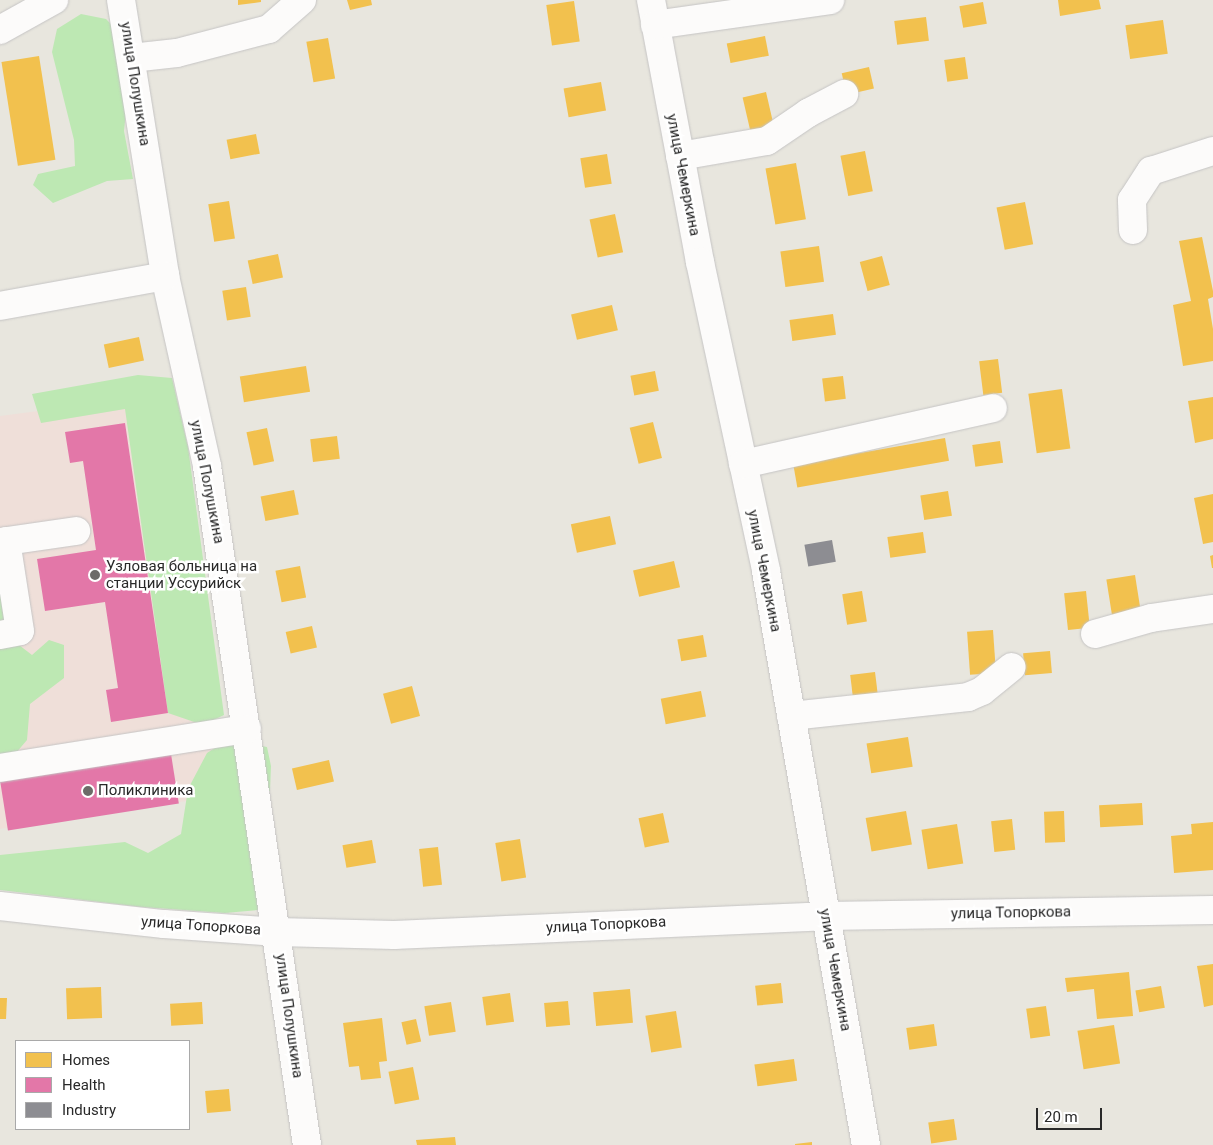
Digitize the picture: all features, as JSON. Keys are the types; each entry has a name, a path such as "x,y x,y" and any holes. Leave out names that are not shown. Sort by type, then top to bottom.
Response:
{"street":[{"path":"0,30 54,0"},
{"name":"улица Полушкина","path":"121,0 166,276 207,466 278,932 307,1145"},
{"path":"130,58 177,53 268,29 302,0"},
{"path":"653,13 830,0"},
{"name":"улица Чемеркина","path":"653,13 680,156 766,571 866,1145"},
{"path":"680,156 767,141 808,113 844,94"},
{"path":"1134,230 1132,200 1152,171 1213,151"},
{"path":"0,306 166,276"},
{"path":"743,464 993,408"},
{"path":"0,635 20,631 3,542 76,531"},
{"path":"1095,634 1151,618 1213,609"},
{"path":"791,716 968,697 982,691 1012,667"},
{"path":"0,768 247,729"},
{"name":"улица Топоркова","path":"0,906 278,932 394,935 825,916 1213,910"}],"shaded area":[{"name":"Узловая больница на станции Уссурийск","path":"161,395 227,795 0,829 0,416"}],"green space":[{"path":"81,14 106,19 118,31 127,102 124,131 133,179 107,181 53,203 33,185 38,174 75,166 74,140 52,52 57,29"},
{"path":"138,375 172,378 188,447 224,715 203,725 168,713 125,409 41,423 32,394"},
{"path":"0,564 19,645 32,655 49,640 64,645 64,678 30,704 27,740 10,760 0,759"},
{"path":"227,740 267,747 271,766 270,791 246,791 260,874 258,910 225,913 142,907 0,890 0,855 125,842 148,853 181,834 188,789 207,753"}],"building: Homes":[{"path":"238,0 261,0 261,2 238,5"},
{"path":"347,0 371,0 372,5 350,10"},
{"path":"1058,0 1099,0 1101,9 1060,16"},
{"path":"574,1 580,42 552,45 546,5"},
{"path":"983,2 987,24 963,28 959,6"},
{"path":"926,17 929,41 897,45 894,21"},
{"path":"1163,20 1168,54 1130,59 1125,25"},
{"path":"765,36 769,56 731,63 727,43"},
{"path":"328,38 335,78 313,82 306,42"},
{"path":"39,56 55,160 18,166 1,62"},
{"path":"965,57 968,79 947,82 944,60"},
{"path":"869,67 874,88 847,95 842,73"},
{"path":"601,82 606,111 569,117 564,89"},
{"path":"766,92 774,128 751,133 743,97"},
{"path":"256,134 260,154 230,159 227,140"},
{"path":"865,151 873,191 848,196 840,156"},
{"path":"607,154 612,184 585,188 580,158"},
{"path":"796,163 806,219 775,225 765,168"},
{"path":"229,201 235,239 214,242 208,204"},
{"path":"1025,202 1033,244 1005,250 997,208"},
{"path":"615,214 623,252 598,258 590,219"},
{"path":"1202,237 1213,291 1213,297 1208,299 1213,329 1213,361 1183,366 1173,305 1191,301 1179,241"},
{"path":"819,246 824,282 785,287 780,251"},
{"path":"278,254 283,277 253,284 248,260"},
{"path":"882,256 890,285 868,291 860,262"},
{"path":"246,287 251,317 227,320 222,291"},
{"path":"612,305 618,330 577,340 571,314"},
{"path":"833,314 836,335 792,341 789,320"},
{"path":"139,337 144,360 109,368 104,344"},
{"path":"998,359 1002,393 983,395 979,361"},
{"path":"306,366 310,392 244,402 240,376"},
{"path":"655,371 659,391 634,395 630,376"},
{"path":"843,376 846,399 825,401 822,379"},
{"path":"1062,389 1070,448 1037,453 1028,394"},
{"path":"1213,397 1213,439 1195,443 1188,401"},
{"path":"653,422 662,458 639,464 630,428"},
{"path":"267,428 274,461 254,466 246,432"},
{"path":"337,436 340,459 313,462 310,439"},
{"path":"945,438 949,461 797,487 793,465"},
{"path":"1000,441 1003,463 975,467 972,445"},
{"path":"294,490 299,515 265,521 261,496"},
{"path":"948,491 952,516 924,520 920,495"},
{"path":"1213,494 1213,542 1203,544 1194,498"},
{"path":"610,516 616,544 577,553 571,524"},
{"path":"923,532 926,553 890,558 887,537"},
{"path":"1213,555 1213,568 1212,568 1210,556"},
{"path":"674,561 680,587 639,597 633,570"},
{"path":"300,566 306,597 282,602 275,571"},
{"path":"1135,575 1141,612 1112,616 1106,580"},
{"path":"862,591 867,622 847,625 842,594"},
{"path":"1086,591 1090,628 1068,630 1064,593"},
{"path":"312,626 317,647 291,654 286,632"},
{"path":"993,630 996,673 970,675 967,632"},
{"path":"703,635 707,657 681,661 677,640"},
{"path":"1050,651 1052,673 1025,675 1023,653"},
{"path":"875,672 878,696 853,699 850,675"},
{"path":"412,686 420,716 391,724 383,694"},
{"path":"701,691 706,717 666,724 661,699"},
{"path":"908,737 913,767 871,773 867,744"},
{"path":"329,760 334,781 297,790 292,769"},
{"path":"1142,803 1143,825 1100,827 1099,805"},
{"path":"906,811 912,844 872,852 866,818"},
{"path":"1064,811 1065,842 1045,843 1044,812"},
{"path":"663,813 669,842 645,848 639,818"},
{"path":"1012,819 1015,850 994,852 991,821"},
{"path":"1213,822 1213,870 1174,873 1171,836 1192,834 1191,824"},
{"path":"957,824 963,864 928,869 921,830"},
{"path":"520,839 526,878 501,881 495,843"},
{"path":"372,840 376,863 346,868 342,845"},
{"path":"438,847 442,885 423,887 419,849"},
{"path":"1213,964 1213,1005 1204,1007 1197,966"},
{"path":"1129,972 1133,1016 1097,1019 1094,989 1067,992 1065,978"},
{"path":"781,983 783,1003 757,1006 755,986"},
{"path":"1161,986 1165,1008 1139,1012 1135,991"},
{"path":"101,987 102,1018 67,1019 66,988"},
{"path":"630,989 633,1023 596,1026 593,992"},
{"path":"510,993 514,1022 486,1026 482,997"},
{"path":"0,998 7,998 6,1019 0,1019"},
{"path":"568,1001 570,1025 546,1027 544,1003"},
{"path":"202,1002 203,1024 171,1026 170,1004"},
{"path":"451,1002 456,1032 429,1036 424,1006"},
{"path":"1046,1006 1050,1036 1030,1038 1026,1009"},
{"path":"676,1011 682,1048 651,1052 645,1016"},
{"path":"382,1018 387,1061 379,1062 381,1078 361,1080 359,1066 349,1067 343,1023"},
{"path":"416,1019 421,1041 407,1045 401,1022"},
{"path":"934,1024 937,1046 909,1050 906,1028"},
{"path":"1114,1025 1120,1064 1084,1069 1077,1031"},
{"path":"794,1059 797,1081 757,1086 754,1065"},
{"path":"413,1067 419,1099 395,1104 388,1072"},
{"path":"229,1089 231,1111 207,1113 205,1091"},
{"path":"954,1119 957,1140 931,1143 928,1123"},
{"path":"455,1137 456,1145 417,1145 416,1140"},
{"path":"812,1142 812,1145 795,1145 795,1144"}],"building: Health":[{"path":"125,423 168,713 111,722 106,690 118,688 105,602 45,611 37,559 96,550 83,461 70,463 65,432"},
{"name":"Поликлиника","path":"171,754 179,803 8,830 0,781"}],"building: Industry":[{"path":"832,540 836,562 808,567 804,545"}],"place":[{"name":"Узловая больница на станции Уссурийск","path":"95,575"},
{"name":"Поликлиника","path":"88,791"}]}
